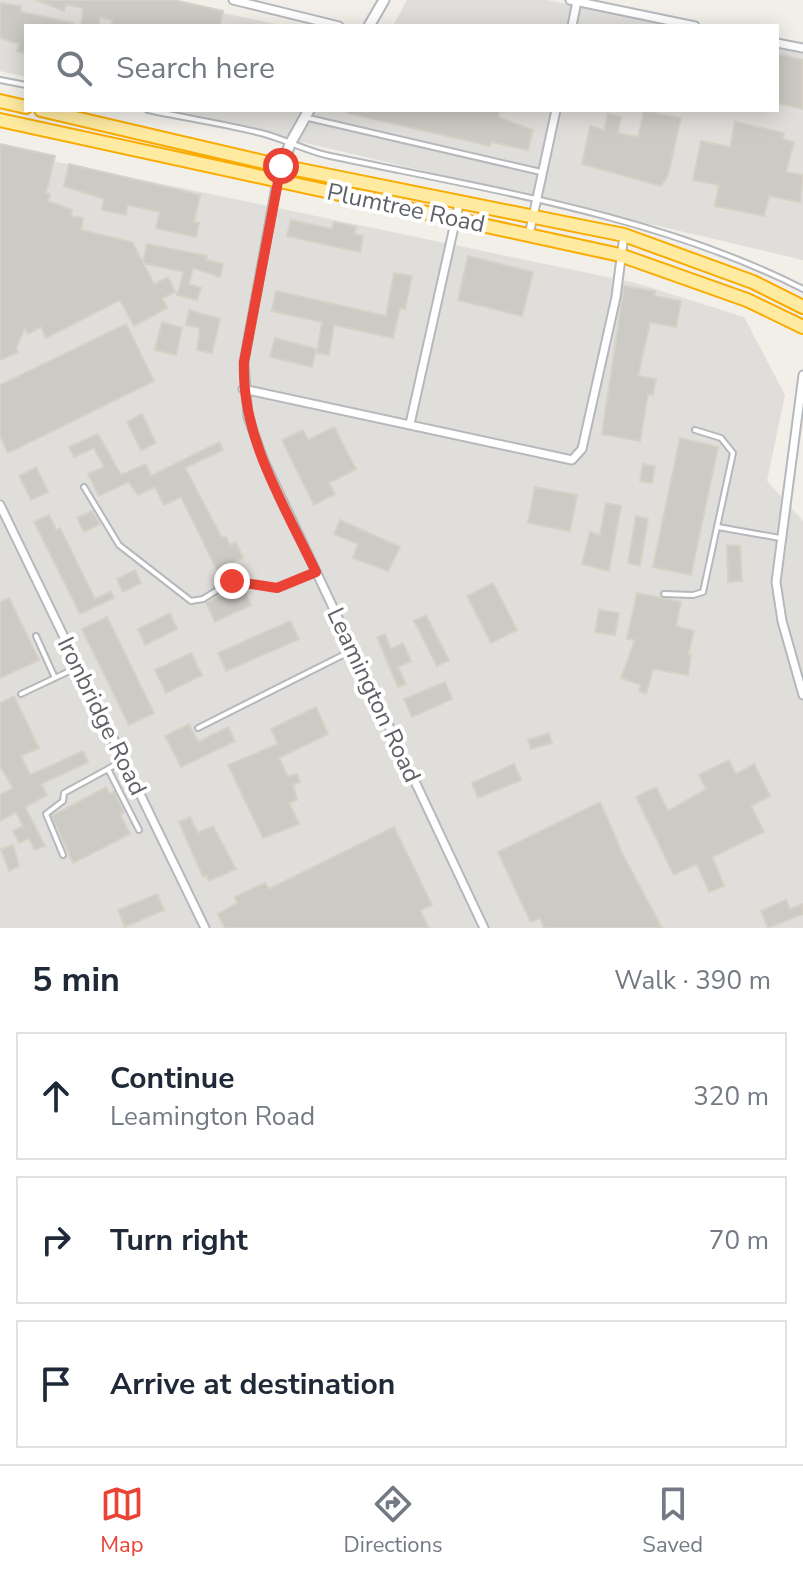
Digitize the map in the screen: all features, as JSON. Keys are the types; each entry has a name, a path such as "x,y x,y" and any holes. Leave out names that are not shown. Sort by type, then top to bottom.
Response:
{"highway":[{"path":"0,101 24,107"},
{"name":"Plumtree Road","path":"50,112 281,166 624,235 753,282 803,307"},
{"name":"Plumtree Road","path":"0,120 620,255 747,300 803,327"}],"street":[{"path":"233,0 331,24"},
{"path":"370,24 384,0"},
{"path":"572,24 574,1 685,24"},
{"path":"779,43 803,48"},
{"path":"529,235 556,112"},
{"path":"277,181 290,144 306,114"},
{"name":"Leamington Road","path":"277,181 244,362 243,389 259,449 484,928"},
{"path":"410,424 460,200"},
{"path":"243,389 567,460 576,457 582,449 616,297 624,235"},
{"path":"803,375 780,538 778,595 803,695"},
{"name":"Ironbridge Road","path":"0,505 205,928"}],"lane":[{"path":"0,80 24,85"},
{"path":"158,112 264,134 323,155 536,200 758,266 803,289"},
{"path":"306,114 543,173"},
{"path":"664,594 693,595 703,592 733,453 721,438 695,430"},
{"path":"84,487 119,545 191,601 203,599 232,581 277,588 316,572"},
{"path":"718,527 780,538"},
{"path":"36,636 55,678"},
{"path":"198,728 353,650"},
{"path":"21,694 78,667"},
{"path":"63,855 46,814 63,801 64,793 123,760"},
{"path":"108,769 139,830"}],"shaded area":[{"path":"0,0 161,0 275,24 24,24 24,77 0,71"},
{"path":"407,0 547,0 663,24 394,24"},
{"path":"779,47 803,53 803,260 174,112 779,112"},
{"path":"0,150 636,283 744,317 785,395 767,481 803,521 803,928 0,928"}],"building":[{"path":"36,0 174,0 223,11 220,24 112,24 113,20 100,17 98,24 81,24 83,8 66,5 64,11"},
{"path":"0,3 21,6 21,12 73,23 24,24 24,53 17,51 19,44 0,38"},
{"path":"779,54 803,60 803,109 779,103"},
{"path":"499,112 498,117 533,130 528,150 491,142 490,146 347,113"},
{"path":"644,112 681,118 668,175 661,186 582,164 590,126 604,130 608,114 621,117 618,133 638,137"},
{"path":"735,122 784,133 783,139 794,142 786,172 803,175 800,202 769,196 764,216 715,206 719,185 693,180 701,141 730,147"},
{"path":"0,144 55,156 46,193 50,194 48,201 72,210 71,216 83,218 81,230 132,242 143,262 147,244 207,256 206,260 223,264 220,277 193,268 189,284 201,288 197,300 177,295 184,272 143,263 154,284 168,277 175,292 162,298 167,308 134,326 120,300 46,338 41,327 28,334 25,328 16,347 18,352 0,360"},
{"path":"69,164 200,195 194,222 199,223 196,237 156,228 160,212 128,205 126,215 102,210 104,199 64,186"},
{"path":"291,220 332,229 334,222 356,227 354,234 363,236 360,252 287,236"},
{"path":"468,256 533,272 522,316 458,300"},
{"path":"394,273 412,276 405,309 400,308 393,338 334,325 329,355 317,353 322,322 272,311 276,291 386,316"},
{"path":"624,286 655,291 654,296 681,301 676,327 650,322 638,376 656,379 653,395 648,394 640,441 602,434"},
{"path":"189,310 220,319 212,353 197,350 200,328 186,325"},
{"path":"162,322 182,328 176,355 155,350"},
{"path":"126,324 154,381 8,453 0,436 0,385"},
{"path":"275,338 316,349 312,367 270,357"},
{"path":"142,414 156,443 141,450 127,422"},
{"path":"334,427 356,469 329,483 335,494 314,505 282,440 303,430 308,440"},
{"path":"98,434 121,475 146,464 151,476 219,442 223,450 185,468 222,538 226,536 230,545 236,542 243,558 217,570 181,497 164,505 155,487 138,495 128,482 99,496 88,474 104,467 94,448 74,457 69,447"},
{"path":"680,438 718,447 691,575 653,567"},
{"path":"643,464 655,466 652,483 640,481"},
{"path":"36,467 48,492 31,500 19,476"},
{"path":"535,487 577,495 570,531 528,523"},
{"path":"606,503 621,506 609,571 582,564 590,532 600,535"},
{"path":"92,511 100,524 84,532 77,518"},
{"path":"49,515 56,530 60,528 95,599 111,591 114,598 80,614 34,522"},
{"path":"636,516 648,519 640,566 628,563"},
{"path":"340,520 400,547 388,571 353,558 358,544 334,534"},
{"path":"727,545 740,546 742,581 728,582"},
{"path":"135,570 141,583 123,592 117,579"},
{"path":"493,583 517,630 491,643 467,596"},
{"path":"237,587 243,588 251,605 215,622 206,603"},
{"path":"637,593 681,602 676,626 694,631 688,655 691,655 688,675 653,669 646,694 639,691 641,685 621,678 635,640 627,639"},
{"path":"9,598 39,660 0,678 0,602"},
{"path":"599,610 619,613 615,635 595,632"},
{"path":"170,613 177,629 145,645 138,629"},
{"path":"426,615 449,660 437,666 414,621"},
{"path":"107,617 154,713 129,725 82,629"},
{"path":"290,621 299,639 226,671 218,653"},
{"path":"385,634 391,649 403,643 411,661 398,667 406,684 398,687 377,637"},
{"path":"191,653 202,675 166,693 155,670"},
{"path":"445,682 452,699 412,717 404,699"},
{"path":"14,696 39,748 21,756 30,775 83,751 88,762 41,784 47,795 25,807 45,846 35,850 29,838 19,843 13,831 23,826 16,812 0,821 0,795 13,788 0,766 0,703"},
{"path":"316,707 328,734 279,758 288,777 297,774 300,782 293,785 297,800 289,803 299,824 263,838 228,765 278,744 271,729"},
{"path":"189,724 198,742 228,727 235,741 181,767 165,736"},
{"path":"549,733 552,743 531,749 528,740"},
{"path":"729,760 736,774 754,764 770,796 751,806 764,832 712,857 724,886 709,892 697,864 674,875 636,797 656,787 668,811 706,789 699,775"},
{"path":"514,764 521,780 478,798 472,783"},
{"path":"106,787 109,793 114,792 130,834 73,863 52,816"},
{"path":"600,802 623,855 662,928 544,928 540,918 531,922 524,908 498,852"},
{"path":"190,817 198,833 213,826 236,869 209,881 206,875 203,877 179,822"},
{"path":"394,827 432,905 420,910 429,928 225,928 218,914 237,903 235,897 265,883 269,889"},
{"path":"13,845 19,866 9,871 1,849"},
{"path":"157,894 164,910 125,927 118,910"},
{"path":"786,900 790,909 803,904 803,914 768,928 761,911"}],"route":[{"path":"232,581 277,588 316,572 264,461 248,417 243,389 244,362 281,166"}]}
